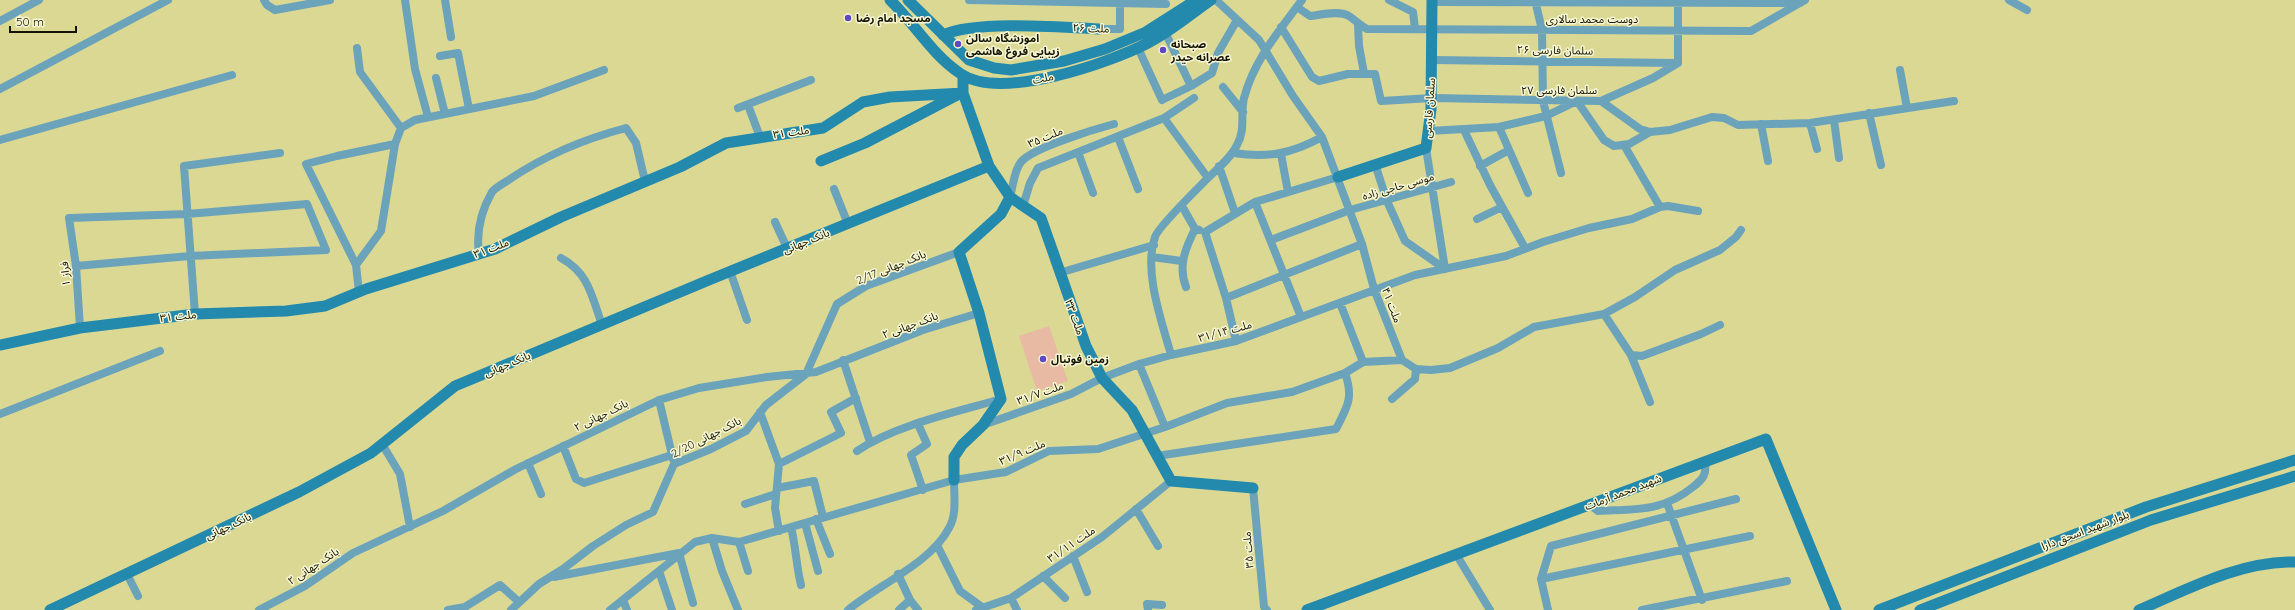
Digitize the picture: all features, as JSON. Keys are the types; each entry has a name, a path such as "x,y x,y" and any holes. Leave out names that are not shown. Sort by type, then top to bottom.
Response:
{"street":[{"path":"0,21 39,0"},
{"path":"0,89 168,0"},
{"path":"264,0 267,5 275,10 330,0"},
{"path":"405,0 415,69 428,117"},
{"path":"445,0 451,37"},
{"name":"ملت","path":"890,0 927,44 963,76 987,82 1012,84 1099,64 1138,48 1165,32 1211,0"},
{"path":"969,0 1166,4"},
{"name":"ملت","path":"911,3 969,60 994,68 1012,70 1064,61 1105,50 1146,32 1196,0"},
{"name":"ملت ۴۱","path":"1216,0 1259,40 1322,137 1362,244 1374,289 1402,360"},
{"path":"1389,0 1413,12 1415,29"},
{"path":"2009,0 2026,10"},
{"path":"1432,1 1803,2"},
{"name":"سلمان فارسی","path":"1338,177 1426,148 1432,98 1432,1"},
{"path":"1535,1 1542,30 1544,61 1543,102 1561,173"},
{"path":"1678,1 1678,63"},
{"name":"ملت ۲۶","path":"943,35 952,30 976,27 1120,29 1120,2"},
{"name":"دوست محمد سالاری","path":"1300,3 1310,16 1338,13 1348,15 1358,24 1368,29 1751,31 1803,2"},
{"path":"904,15 911,3"},
{"path":"1171,355 1157,304 1152,257 1155,236 1219,166 1233,153 1242,135 1244,112 1243,100 1249,82 1265,51 1281,27 1300,3"},
{"path":"1138,48 1162,100 1191,86 1212,73 1218,53 1238,20"},
{"path":"1281,27 1312,77 1319,81 1364,73 1359,46 1358,24"},
{"path":"1165,32 1191,86"},
{"path":"357,48 360,72 401,128"},
{"path":"440,56 458,53 469,110"},
{"name":"سلمان فارسی ۲۶","path":"1432,60 1678,63"},
{"name":"سلمان فارسی ۲۷","path":"1364,73 1375,74 1381,101 1432,98 1543,102 1601,101 1653,78 1678,63"},
{"path":"356,265 381,231 395,144 401,128 415,120 534,96 604,70"},
{"path":"1900,70 1907,108"},
{"path":"0,140 232,75"},
{"name":"ملت ۳۳","path":"963,76 963,92 988,166 1010,197 1041,218 1059,273 1086,346 1102,378 1132,410 1171,481"},
{"path":"436,78 445,114"},
{"path":"738,108 811,80"},
{"path":"1223,87 1244,112"},
{"path":"821,161 865,143 963,92"},
{"name":"ملت ۳۱","path":"0,345 80,328 195,314 286,311 325,306 359,292 495,249 561,217 680,167 726,143 823,128 863,102 890,97 963,92"},
{"path":"1023,206 1030,183 1038,168 1164,118 1194,98"},
{"path":"1429,131 1499,127 1546,116 1577,101 1604,140 1614,146 1624,145 1650,132 1670,130 1712,117 1724,118 1738,125 1810,123 1954,101"},
{"path":"1601,101 1640,129 1650,132"},
{"path":"748,105 760,137"},
{"path":"1869,113 1881,165"},
{"path":"1164,118 1208,178"},
{"path":"1834,120 1839,158"},
{"path":"1810,123 1817,149"},
{"name":"ملت ۳۵","path":"1010,197 1020,162 1030,154 1092,130 1114,124"},
{"path":"1761,124 1768,161"},
{"path":"1499,127 1528,193"},
{"path":"479,254 477,240 480,219 493,191 531,165 607,133 626,128 636,142 645,181"},
{"path":"1464,130 1480,166 1525,248"},
{"path":"1118,137 1138,189"},
{"path":"1233,153 1256,157 1281,154 1300,149 1322,137"},
{"path":"359,292 356,265 306,164 395,144"},
{"path":"1624,145 1660,207 1668,206 1698,211"},
{"path":"1426,148 1445,268"},
{"path":"1480,166 1509,150"},
{"path":"1078,152 1093,193"},
{"path":"195,314 184,166 280,153"},
{"path":"1281,154 1288,192"},
{"path":"1375,164 1387,201 1405,241 1445,268"},
{"name":"بانک جهانی","path":"50,610 299,492 371,453 455,386 730,271 988,166"},
{"path":"1219,166 1235,212"},
{"path":"1205,232 1235,212 1256,202 1338,177"},
{"name":"موسی حاجی زاده","path":"1271,240 1350,210 1387,201 1451,182"},
{"path":"834,189 848,224"},
{"path":"848,610 937,545 950,528 953,517 954,458 962,445 983,425 1001,399 979,313 959,252 1001,214 1010,197"},
{"path":"1256,202 1301,317"},
{"path":"76,266 190,256 326,250 306,204 187,214"},
{"path":"1182,206 1196,229 1205,232"},
{"path":"1477,219 1502,207"},
{"name":"ملت ۳۱/۱۴","path":"1102,378 1140,364 1171,355 1236,341 1374,289 1415,276 1445,268 1506,256 1525,248 1589,228 1632,219 1660,207"},
{"name":"فراز ۱","path":"80,328 76,266 69,218 187,214"},
{"path":"775,222 787,248"},
{"path":"1186,287 1182,274 1182,261 1188,243 1196,229"},
{"path":"1157,456 1336,430 1348,404 1351,388 1345,373 1363,362 1402,360 1416,369 1431,370 1450,368 1498,348 1534,327 1604,314 1635,297 1675,270 1720,250 1736,237 1741,230"},
{"path":"1205,232 1226,298 1236,341"},
{"path":"1226,298 1362,244"},
{"path":"1059,273 1154,246"},
{"name":"بانک جهانی 2/17","path":"806,374 837,304 866,286 959,252"},
{"path":"1152,257 1182,261"},
{"path":"561,258 574,265 586,281 602,325"},
{"path":"730,271 747,320"},
{"path":"1340,303 1363,362"},
{"name":"بانک جهانی ۲","path":"259,610 305,586 353,553 444,511 528,462 659,400 699,388 767,377 816,372 843,360 923,330 979,313"},
{"path":"1604,314 1631,355 1650,402"},
{"path":"1631,355 1642,356 1701,334 1720,325"},
{"path":"0,414 160,351"},
{"path":"843,360 870,442"},
{"path":"1140,364 1165,427"},
{"path":"1392,399 1415,379 1416,369"},
{"name":"ملت ۳۱/۹","path":"739,542 954,480 1006,472 1049,451 1098,449 1165,427 1227,403 1292,392 1345,373"},
{"name":"بانک جهانی 2/20","path":"511,610 547,579 563,569 593,546 613,533 653,512 674,464 711,449 746,431 766,405 806,374"},
{"name":"ملت ۳۱/۷","path":"983,425 1071,394 1102,378"},
{"path":"779,464 841,434 831,412 856,398"},
{"path":"858,451 870,442 918,424 1001,399"},
{"path":"659,400 674,464"},
{"path":"760,412 779,464 775,508 779,531"},
{"path":"918,424 927,444 911,454 923,490"},
{"name":"شهید محمد آرمات","path":"1308,610 1766,439 1836,610"},
{"path":"382,444 400,474 410,527"},
{"path":"563,446 576,479 584,483 672,455"},
{"name":"بلوار شهید اسحق دارا","path":"1879,610 2146,507 2295,460"},
{"path":"528,462 541,494"},
{"path":"1589,504 1598,511 1656,507 1678,499 1704,478 1706,472 1705,462"},
{"name":"بلوار شهید اسحق دارا","path":"1920,610 2151,520 2295,476"},
{"path":"1171,481 1253,488"},
{"name":"ملت ۳۱/۱۱","path":"979,608 1011,598 1102,537 1171,481"},
{"path":"745,504 777,491 814,482 820,518 830,554"},
{"name":"ملت ۳۵","path":"1253,488 1264,607 1267,610"},
{"path":"1548,610 1541,579 1551,546 1736,499"},
{"path":"1667,503 1702,600"},
{"path":"1136,509 1158,546"},
{"path":"805,523 818,571"},
{"path":"791,527 797,551 795,560 801,586"},
{"path":"1541,579 1684,551 1750,536"},
{"path":"712,538 722,571 738,610"},
{"path":"612,609 679,553 695,542 712,538 739,542 748,571"},
{"path":"937,545 960,591 979,608"},
{"path":"547,579 679,553"},
{"path":"679,553 693,603"},
{"path":"1456,554 1490,610"},
{"path":"1073,556 1087,592"},
{"path":"2139,610 2244,568 2280,562 2295,562"},
{"path":"659,571 672,610"},
{"path":"127,574 138,596"},
{"path":"898,574 910,600 918,610"},
{"path":"1043,576 1065,598"},
{"path":"1642,610 1702,600 1787,581"},
{"path":"448,610 465,607 500,585 519,602"},
{"path":"1011,598 1017,610"},
{"path":"624,600 627,610"},
{"path":"899,610 910,600"},
{"path":"1148,610 1147,604 1162,605"}],"shaded area":[{"name":"زمین فوتبال","path":"1049,326 1068,381 1037,391 1019,336"}],"place":[{"name":"مسجد امام رضا","path":"848,18"},
{"name":"اموزشگاه سالن زیبایی فروغ هاشمی","path":"958,44"},
{"name":"صبحانه عصرانه حیدر","path":"1163,50"},
{"name":"زمین فوتبال","path":"1043,359"}]}
